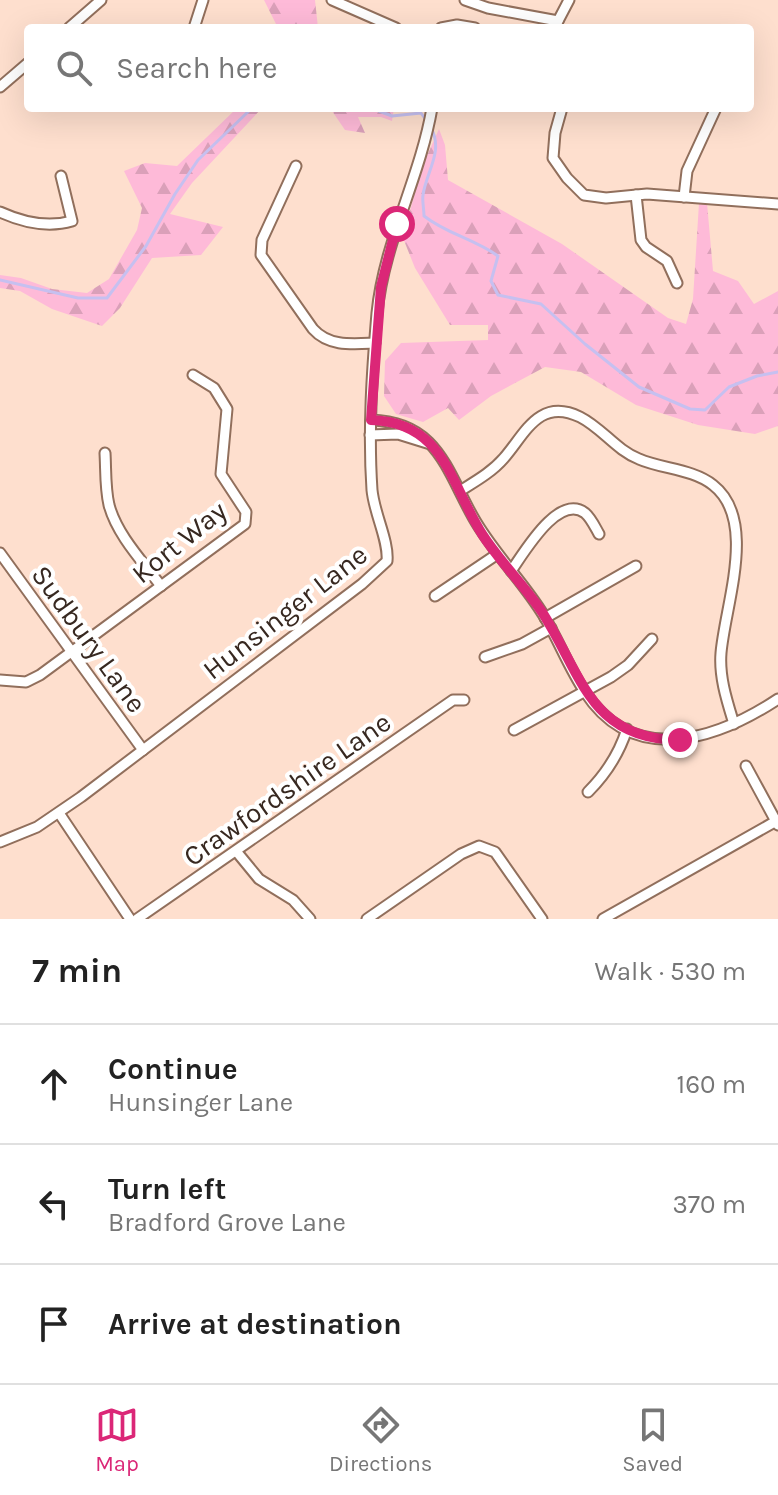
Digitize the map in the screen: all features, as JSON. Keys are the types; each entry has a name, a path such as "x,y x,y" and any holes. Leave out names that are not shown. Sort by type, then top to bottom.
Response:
{"street":[{"path":"74,24 101,0"},
{"path":"195,24 203,0"},
{"path":"332,0 387,24"},
{"path":"465,0 555,24"},
{"path":"511,12 512,0"},
{"path":"559,24 569,0"},
{"path":"0,87 24,66"},
{"name":"Hunsinger Lane","path":"0,842 37,827 59,813 383,566 388,557 374,507 370,435 381,287 388,253 432,112"},
{"path":"561,112 553,158 584,195 606,198 636,195 684,197 778,204"},
{"path":"684,197 687,171 714,112"},
{"path":"296,166 265,231 260,245 261,255 321,337 341,343 375,343"},
{"path":"0,212 15,219 48,225 72,221 61,176"},
{"path":"636,195 641,240 667,261 677,283"},
{"name":"Kort Way","path":"0,680 18,683 31,680 244,526 246,512 221,474 227,409 214,388 193,375"},
{"path":"460,491 492,470 533,421 559,412 583,419 610,442 638,459 699,477 714,486 731,507 737,534 721,665 734,724"},
{"path":"371,420 386,420 421,433 448,467 470,513 496,555 545,618 584,691 603,714 627,729 653,739 680,740 734,724 778,699"},
{"path":"370,435 398,434 430,445"},
{"path":"105,453 107,491 112,513 121,531 161,586"},
{"path":"511,571 551,519 562,510 581,510 599,534"},
{"name":"Sudbury Lane","path":"0,553 143,750"},
{"path":"435,596 496,555"},
{"path":"545,618 636,566"},
{"path":"485,657 522,644 551,628"},
{"path":"514,730 611,677 628,665 652,639"},
{"name":"Crawfordshire Lane","path":"137,919 453,700 464,700"},
{"path":"588,792 614,761 627,729"},
{"path":"603,919 777,822 746,766"},
{"path":"59,813 130,919"},
{"path":"367,919 461,854 479,846 495,852 542,919"},
{"path":"236,851 259,879 293,900 310,919"}],"green space":[{"path":"264,0 315,0 318,24 276,24"},
{"path":"233,112 258,112 192,183 170,214 223,227 201,255 152,258 120,308 102,326 52,309 20,291 0,288 0,275 21,278 52,289 87,293 109,279 137,230 142,208 124,171 145,163 177,166"},
{"path":"333,112 393,112 392,121 381,117 358,117 365,133 345,130"},
{"path":"439,129 445,145 448,180 562,244 668,318 686,324 693,299 699,203 707,203 713,271 738,281 754,304 778,291 778,426 755,434 698,425 636,405 581,372 545,367 491,396 459,420 448,408 423,422 396,414 384,396 385,361 401,343 488,340 488,325 450,325 415,268 403,238 421,169"}],"waterway":[{"path":"0,280 78,298 107,298 146,246 198,160 248,112"},
{"path":"382,112 392,116 421,113 426,120"},
{"path":"432,130 436,146 423,195 424,216 498,256 491,281 498,295 541,304 639,387 690,409 705,410 729,387 778,372"}],"route":[{"path":"397,224 388,253 377,313 371,420 386,420 410,427 421,433 440,455 453,474 482,534 541,611 584,691 603,714 619,726 641,735 653,739 680,740"}]}
